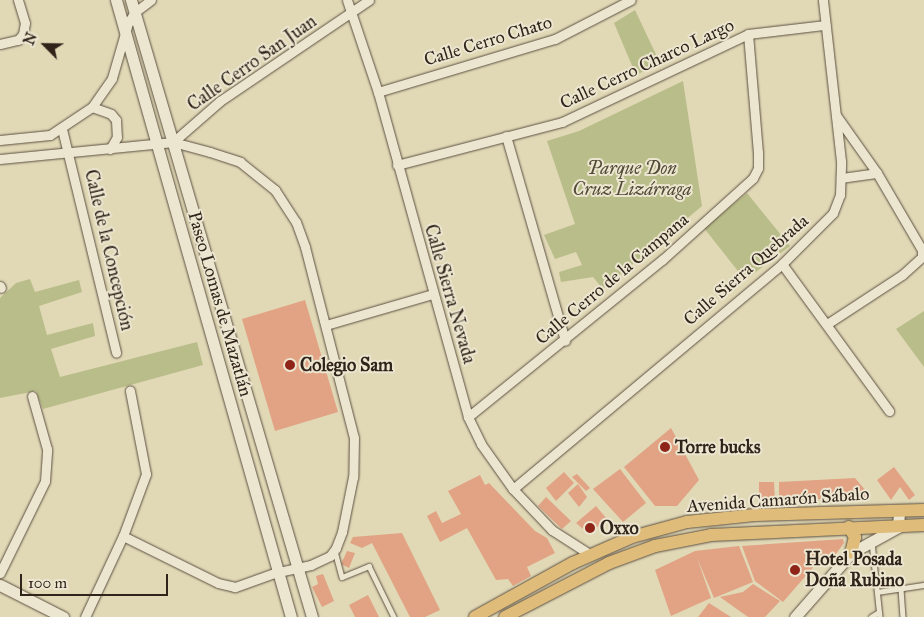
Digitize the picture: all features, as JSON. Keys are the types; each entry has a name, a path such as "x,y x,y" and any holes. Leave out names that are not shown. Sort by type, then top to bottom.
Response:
{"main road":[{"name":"Avenida Camarón Sábalo","path":"475,617 591,555 632,537 686,522 756,515 924,510"},
{"name":"Avenida Camarón Sábalo","path":"505,617 609,562 655,546 711,535 924,526"},
{"path":"848,528 855,537 851,553"}],"street":[{"path":"0,44 18,40 23,34 25,23 18,0"},
{"name":"Paseo Lomas de Mazatlán","path":"116,0 291,617"},
{"name":"Paseo Lomas de Mazatlán","path":"131,0 312,617"},
{"path":"0,140 50,135 62,129 92,107 112,78 126,33 135,12 151,0"},
{"name":"Calle Sierra Nevada","path":"347,0 378,92 468,417 481,444 514,489 552,530 591,555"},
{"name":"Calle Cerro San Juan","path":"173,142 220,101 369,0"},
{"name":"Calle Cerro Chato","path":"378,92 555,39 631,0"},
{"name":"Calle Sierra Quebrada","path":"514,489 782,264 833,213 840,195 841,178 836,115 822,0"},
{"name":"Calle Cerro Charco Largo","path":"397,165 562,122 748,34 825,25"},
{"name":"Calle Cerro de la Campana","path":"468,417 565,341 753,178 758,168 758,153 748,34"},
{"path":"92,107 111,114 116,120 117,136 110,150"},
{"path":"827,324 902,275 922,257 922,250 877,173 836,115"},
{"path":"62,129 70,154"},
{"path":"506,136 565,341"},
{"path":"0,159 70,154 173,142 240,162 276,190 296,222 351,418 356,457 342,532 334,550 330,556 297,569 277,572 235,587 228,586 123,536"},
{"name":"Calle de la Concepción","path":"70,154 116,353"},
{"path":"841,178 877,173"},
{"path":"782,264 889,411"},
{"path":"326,325 433,294"},
{"path":"85,617 123,536 146,474 130,391"},
{"path":"0,573 45,481 47,449 32,396"},
{"path":"796,617 851,553 898,527 899,511"},
{"path":"0,585 63,617"}],"lane":[{"path":"871,617 880,614 872,541"},
{"path":"334,550 342,577 368,566 394,617"},
{"path":"877,592 924,585"},
{"path":"901,589 903,617"}],"green space":[{"path":"635,10 660,63 636,75 614,23"},
{"name":"Parque Don Cruz Lizárraga","path":"683,81 702,206 603,289 593,277 561,282 559,272 582,265 576,252 555,259 544,235 575,224 547,141 579,131"},
{"path":"747,193 790,246 745,280 704,228"},
{"path":"30,279 35,292 79,280 82,292 39,306 47,335 93,323 95,336 51,349 60,377 197,342 203,365 43,409 36,391 0,398 0,298 16,283"},
{"path":"924,311 924,367 896,329"}],"building":[{"name":"Colegio Sam","path":"305,300 338,412 275,431 242,319"},
{"name":"Torre bucks","path":"671,428 699,480 677,506 655,506 624,467"},
{"path":"894,467 915,495 909,500 900,487 891,500 877,480"},
{"path":"620,469 646,503 623,522 593,489"},
{"path":"564,472 574,483 556,501 546,488"},
{"path":"577,474 590,488 586,491 572,477"},
{"path":"480,475 485,485 489,483 535,531 547,538 555,553 527,567 531,576 513,586 508,579 496,580 467,528 440,542 427,516 436,511 442,523 461,514 448,491"},
{"path":"855,478 871,497 779,501 779,482"},
{"path":"759,482 774,482 775,502 759,502"},
{"path":"578,484 587,497 579,507 568,493"},
{"path":"546,497 571,521 562,529 538,506"},
{"path":"596,506 607,519 589,534 576,523"},
{"path":"402,533 440,610 425,617 410,617 372,543 362,548 350,543 353,537"},
{"path":"843,539 844,543 835,555 828,559 823,556 783,602 755,581 742,546"},
{"path":"739,546 753,582 714,598 697,558 711,598 671,616 655,570 695,551"},
{"path":"347,551 355,553 349,568 341,564"},
{"path":"323,574 334,601 322,607 312,587 318,584 316,576"},
{"path":"753,584 780,601 765,617 748,617 720,597 743,592"},
{"path":"368,595 379,617 355,617 349,605"},
{"path":"709,603 731,617 698,617"}],"place":[{"name":"Colegio Sam","path":"290,365"},
{"name":"Torre bucks","path":"665,447"},
{"name":"Oxxo","path":"590,528"},
{"name":"Hotel Posada Doña Rubino","path":"795,570"}]}
